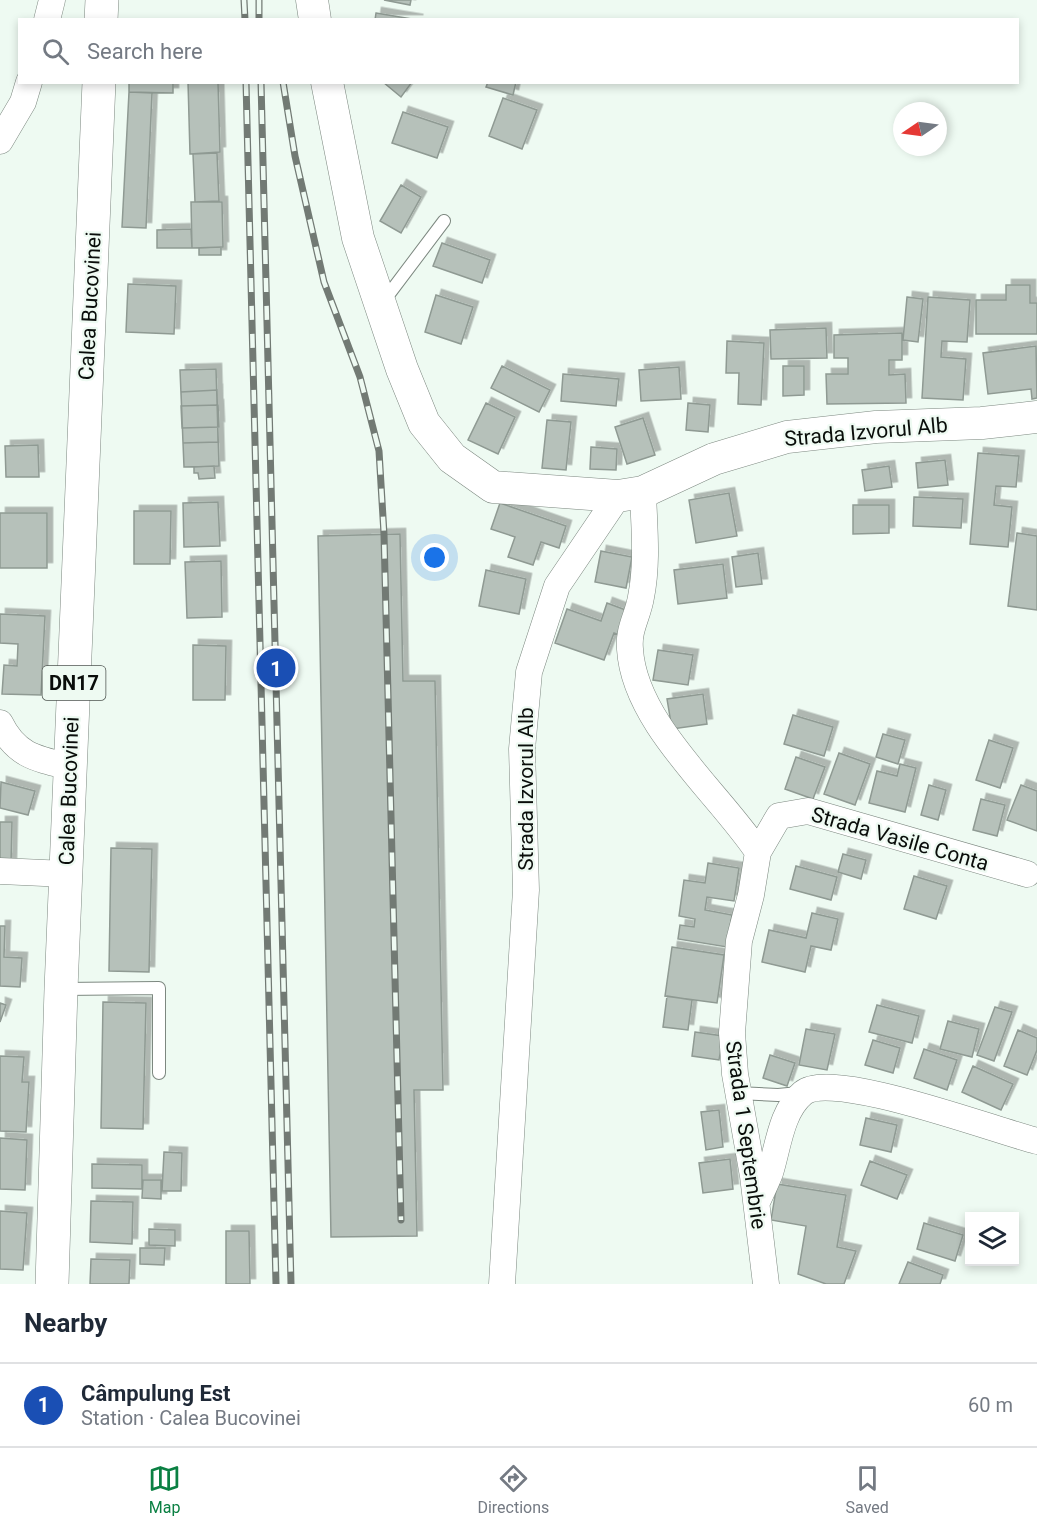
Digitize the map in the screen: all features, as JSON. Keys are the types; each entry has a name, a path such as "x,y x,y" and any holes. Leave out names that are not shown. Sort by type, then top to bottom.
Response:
{"highway":[{"path":"101,18 102,0"},
{"name":"Calea Bucovinei","path":"52,1284 61,989 99,84"}],"street":[{"path":"48,18 52,0"},
{"path":"312,0 315,18"},
{"path":"0,141 23,102 28,84"},
{"path":"327,84 358,238 379,308 424,423 452,458 493,488 631,494 645,550 641,598 629,632 633,673 646,703 681,755 758,852"},
{"name":"Strada Izvorul Alb","path":"502,1284 526,890 522,749 529,672 557,586 631,494 714,459 787,437 876,427 982,423 1037,417"},
{"path":"0,723 8,739 23,752 36,758 71,767"},
{"name":"Strada Vasile Conta","path":"758,852 779,816 808,811 1027,874"},
{"name":"Strada 1 Septembrie","path":"758,852 740,941 734,986 732,1034 738,1093 766,1284"},
{"path":"0,871 66,874"},
{"path":"756,1205 770,1174 787,1116 803,1092 816,1088 855,1088 1037,1141"}],"lane":[{"path":"379,308 444,221"},
{"path":"61,989 159,988 159,1073"},
{"path":"738,1093 778,1095 803,1092"}],"building":[{"path":"384,0 411,0 410,5"},
{"path":"376,13 406,18 375,18"},
{"path":"129,84 173,84 173,93 129,92"},
{"path":"188,84 218,84 220,152 190,154"},
{"path":"385,84 411,84 401,97"},
{"path":"487,84 516,84 513,95 486,87"},
{"path":"129,92 152,93 146,228 122,227"},
{"path":"503,98 537,110 522,149 489,136"},
{"path":"403,112 448,127 437,158 392,143"},
{"path":"217,153 219,201 195,202 193,154"},
{"path":"401,185 421,197 401,233 380,221"},
{"path":"191,202 222,202 223,247 192,248"},
{"path":"191,229 192,248 157,248 157,230"},
{"path":"442,243 490,260 482,283 433,266"},
{"path":"221,247 221,255 199,255 199,248"},
{"path":"128,284 176,286 174,334 126,332"},
{"path":"1006,285 1030,285 1030,303 1037,303 1037,334 976,334 976,300 1006,300"},
{"path":"436,295 473,307 461,344 425,332"},
{"path":"907,297 923,299 918,342 903,340"},
{"path":"928,297 970,300 967,342 942,341 941,357 966,359 963,400 922,398"},
{"path":"826,328 827,358 771,359 770,330"},
{"path":"902,333 902,360 889,360 889,375 905,374 906,403 827,404 826,374 848,374 848,358 834,358 834,335"},
{"path":"727,341 764,343 761,405 738,404 739,373 726,373"},
{"path":"1036,346 1037,398 1032,399 1031,389 988,394 983,353"},
{"path":"502,366 550,390 539,412 491,388"},
{"path":"783,366 804,366 804,395 783,396"},
{"path":"679,367 681,399 641,401 639,370"},
{"path":"216,369 219,466 184,467 180,370"},
{"path":"563,374 619,379 616,406 561,401"},
{"path":"217,390 218,442 183,443 181,392"},
{"path":"486,403 515,417 498,454 468,440"},
{"path":"688,403 710,405 708,432 686,430"},
{"path":"218,405 219,427 182,428 181,406"},
{"path":"643,418 655,455 627,464 615,427"},
{"path":"547,420 571,422 566,470 542,468"},
{"path":"38,445 39,477 6,477 5,446"},
{"path":"591,447 617,449 616,470 590,469"},
{"path":"978,453 1019,456 1016,487 996,486 994,505 1012,507 1008,547 970,544"},
{"path":"945,460 948,485 918,488 916,463"},
{"path":"214,466 215,478 199,479 198,473 194,473 194,467"},
{"path":"889,466 892,487 865,491 862,470"},
{"path":"729,493 737,536 696,543 689,500"},
{"path":"914,497 963,499 961,528 913,526"},
{"path":"218,502 220,546 184,547 183,503"},
{"path":"500,503 566,526 559,548 541,542 533,565 508,557 515,537 491,529"},
{"path":"853,505 889,505 889,533 853,534"},
{"path":"134,511 171,511 170,564 134,564"},
{"path":"0,513 47,513 47,568 0,568"},
{"path":"1017,533 1037,536 1037,610 1008,606"},
{"path":"400,534 403,681 435,681 443,1090 414,1090 417,1236 331,1237 318,536"},
{"path":"601,551 632,557 626,588 595,582"},
{"path":"758,553 762,584 736,587 732,557"},
{"path":"221,561 222,617 187,618 185,562"},
{"path":"723,564 727,598 678,604 674,570"},
{"path":"486,570 526,579 519,614 479,606"},
{"path":"607,603 631,612 622,636 614,633 604,660 555,643 567,609 601,621"},
{"path":"0,614 45,616 41,695 2,694 4,665 17,666 18,644 0,643"},
{"path":"193,645 226,646 225,700 193,700"},
{"path":"658,650 693,655 688,685 653,680"},
{"path":"703,694 707,724 672,729 667,699"},
{"path":"793,715 833,727 824,756 784,744"},
{"path":"883,734 905,740 898,764 876,757"},
{"path":"989,740 1013,748 1000,788 976,780"},
{"path":"839,753 870,764 855,805 824,794"},
{"path":"796,757 825,767 813,799 785,789"},
{"path":"900,764 916,768 905,812 869,803 877,771 897,776"},
{"path":"1,782 35,791 28,815 0,808"},
{"path":"929,785 946,790 938,820 921,815"},
{"path":"1021,785 1037,791 1037,831 1007,820"},
{"path":"981,799 1005,805 997,836 973,830"},
{"path":"0,822 12,822 11,864 0,864"},
{"path":"111,848 152,849 149,972 109,971"},
{"path":"843,854 866,860 861,879 838,872"},
{"path":"708,863 739,868 734,901 707,897 705,910 732,915 727,947 678,939 680,925 694,927 695,919 679,916 684,880 705,883"},
{"path":"796,866 837,877 831,900 790,889"},
{"path":"914,876 947,886 936,919 904,909"},
{"path":"812,913 838,919 831,950 811,946 805,972 762,962 769,930 806,938"},
{"path":"0,926 5,926 4,957 22,958 20,987 0,986"},
{"path":"672,947 724,955 717,1003 665,996"},
{"path":"667,996 692,1000 688,1030 663,1027"},
{"path":"103,1002 146,1003 143,1129 101,1128"},
{"path":"0,1003 6,1005 0,1022"},
{"path":"877,1005 919,1016 912,1043 869,1032"},
{"path":"995,1007 1012,1012 994,1061 977,1055"},
{"path":"948,1021 979,1029 972,1057 940,1049"},
{"path":"806,1029 835,1034 827,1070 799,1065"},
{"path":"1018,1030 1037,1038 1037,1050 1027,1075 1004,1066"},
{"path":"695,1032 723,1036 719,1060 692,1056"},
{"path":"873,1040 900,1048 893,1073 865,1065"},
{"path":"924,1049 957,1060 947,1090 914,1078"},
{"path":"770,1055 795,1063 787,1086 763,1078"},
{"path":"0,1056 24,1057 22,1082 29,1082 26,1132 0,1131"},
{"path":"973,1066 1013,1084 1001,1110 962,1092"},
{"path":"719,1110 723,1147 706,1150 701,1112"},
{"path":"866,1118 897,1125 891,1152 860,1145"},
{"path":"0,1138 27,1140 25,1190 0,1189"},
{"path":"164,1152 182,1153 181,1191 162,1191"},
{"path":"730,1159 733,1189 703,1193 699,1163"},
{"path":"870,1161 907,1175 897,1199 861,1185"},
{"path":"92,1164 142,1165 142,1189 92,1188"},
{"path":"143,1180 161,1180 161,1199 142,1198"},
{"path":"777,1184 846,1195 837,1247 856,1251 844,1284 826,1284 798,1274 806,1226 771,1220"},
{"path":"91,1201 133,1202 132,1244 90,1242"},
{"path":"0,1211 27,1213 23,1270 0,1269"},
{"path":"924,1223 963,1235 955,1261 917,1249"},
{"path":"149,1229 175,1230 175,1246 149,1245"},
{"path":"226,1231 249,1231 250,1284 226,1284"},
{"path":"140,1248 165,1248 164,1265 140,1264"},
{"path":"91,1259 130,1260 129,1284 90,1284"},
{"path":"908,1262 943,1275 940,1284 899,1284"}],"railway":[{"path":"244,0 245,18"},
{"path":"259,0 259,18"},
{"path":"246,84 276,1284"},
{"path":"261,84 291,1284"},
{"path":"283,84 295,156 324,282 360,377 379,451 384,534 401,1220"}],"place":[{"name":"Câmpulung Est","path":"276,668"}]}
